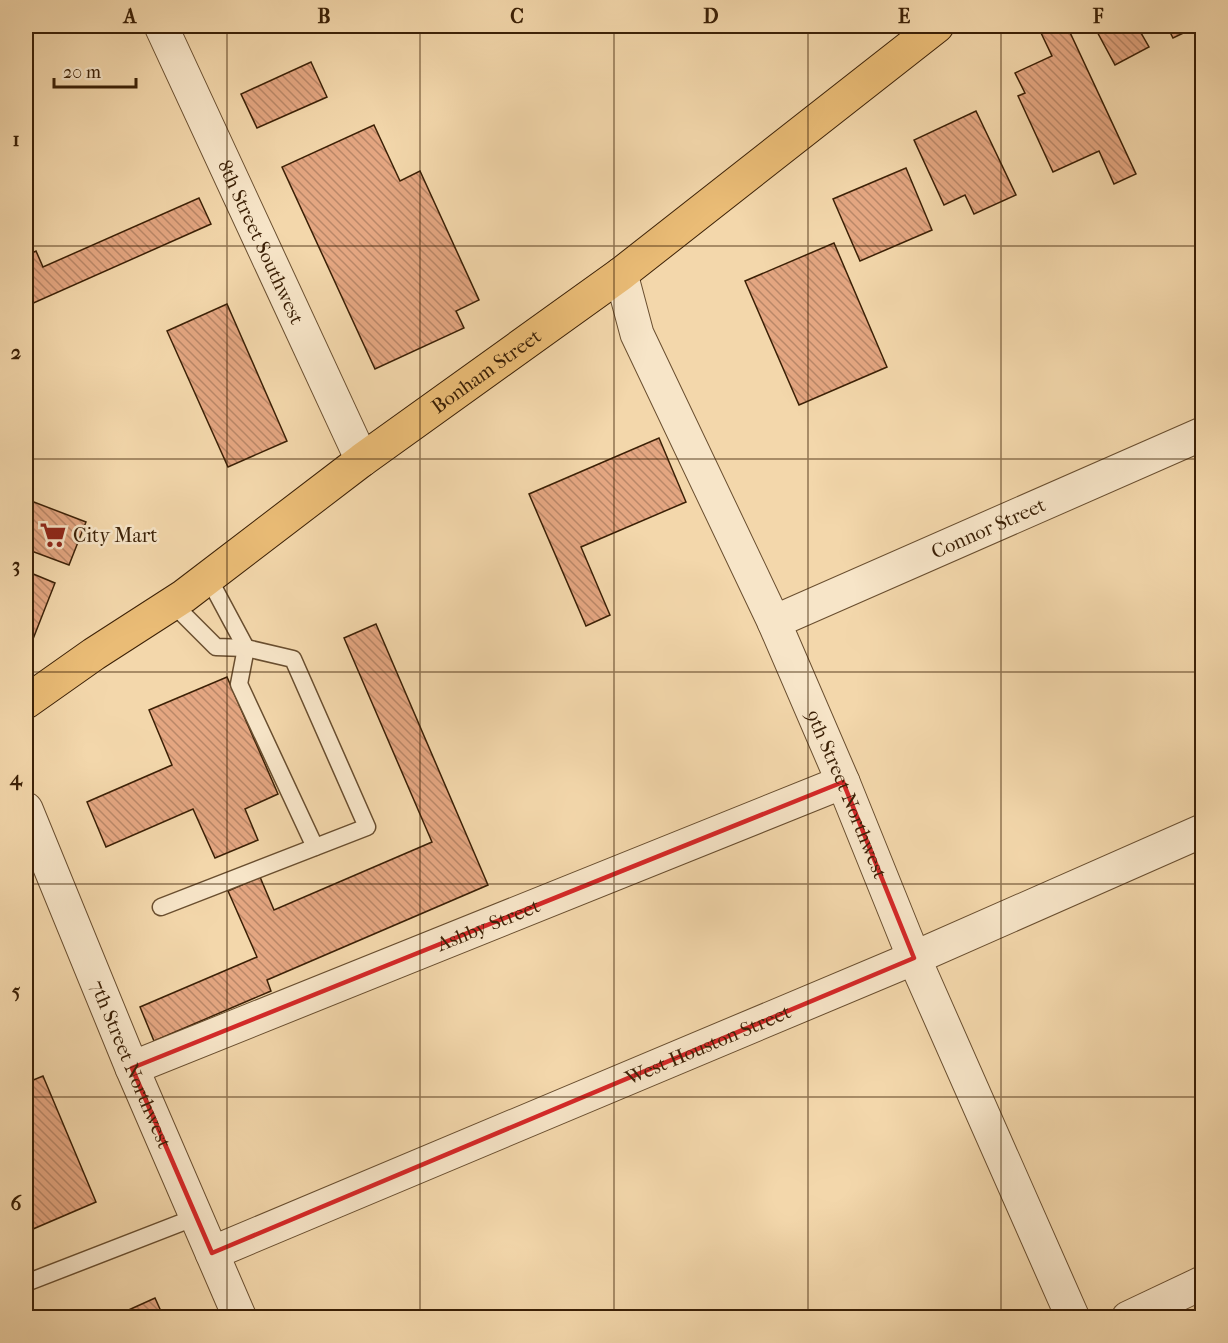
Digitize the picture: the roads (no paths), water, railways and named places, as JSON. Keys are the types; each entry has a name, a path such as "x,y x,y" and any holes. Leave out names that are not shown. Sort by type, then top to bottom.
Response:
{"main road":[{"name":"Bonham Street","path":"26,702 172,603 362,460 621,274 937,26"}],"street":[{"name":"8th Street Southwest","path":"161,26 362,460"},
{"name":"9th Street Northwest","path":"621,274 637,334 774,622 843,782 914,958 1073,1317"},
{"name":"Connor Street","path":"774,622 1203,434"},
{"name":"Ashby Street","path":"132,1068 843,782"},
{"name":"7th Street Northwest","path":"26,809 132,1068 240,1317"},
{"name":"West Houston Street","path":"212,1253 914,958 1203,831"},
{"path":"1128,1317 1203,1283"}],"lane":[{"path":"208,577 246,648 239,684 315,847"},
{"path":"161,907 367,827 293,659 246,648 216,647 172,603"},
{"path":"26,1283 196,1217"}],"place":[{"name":"City Mart","path":"53,535"}]}
